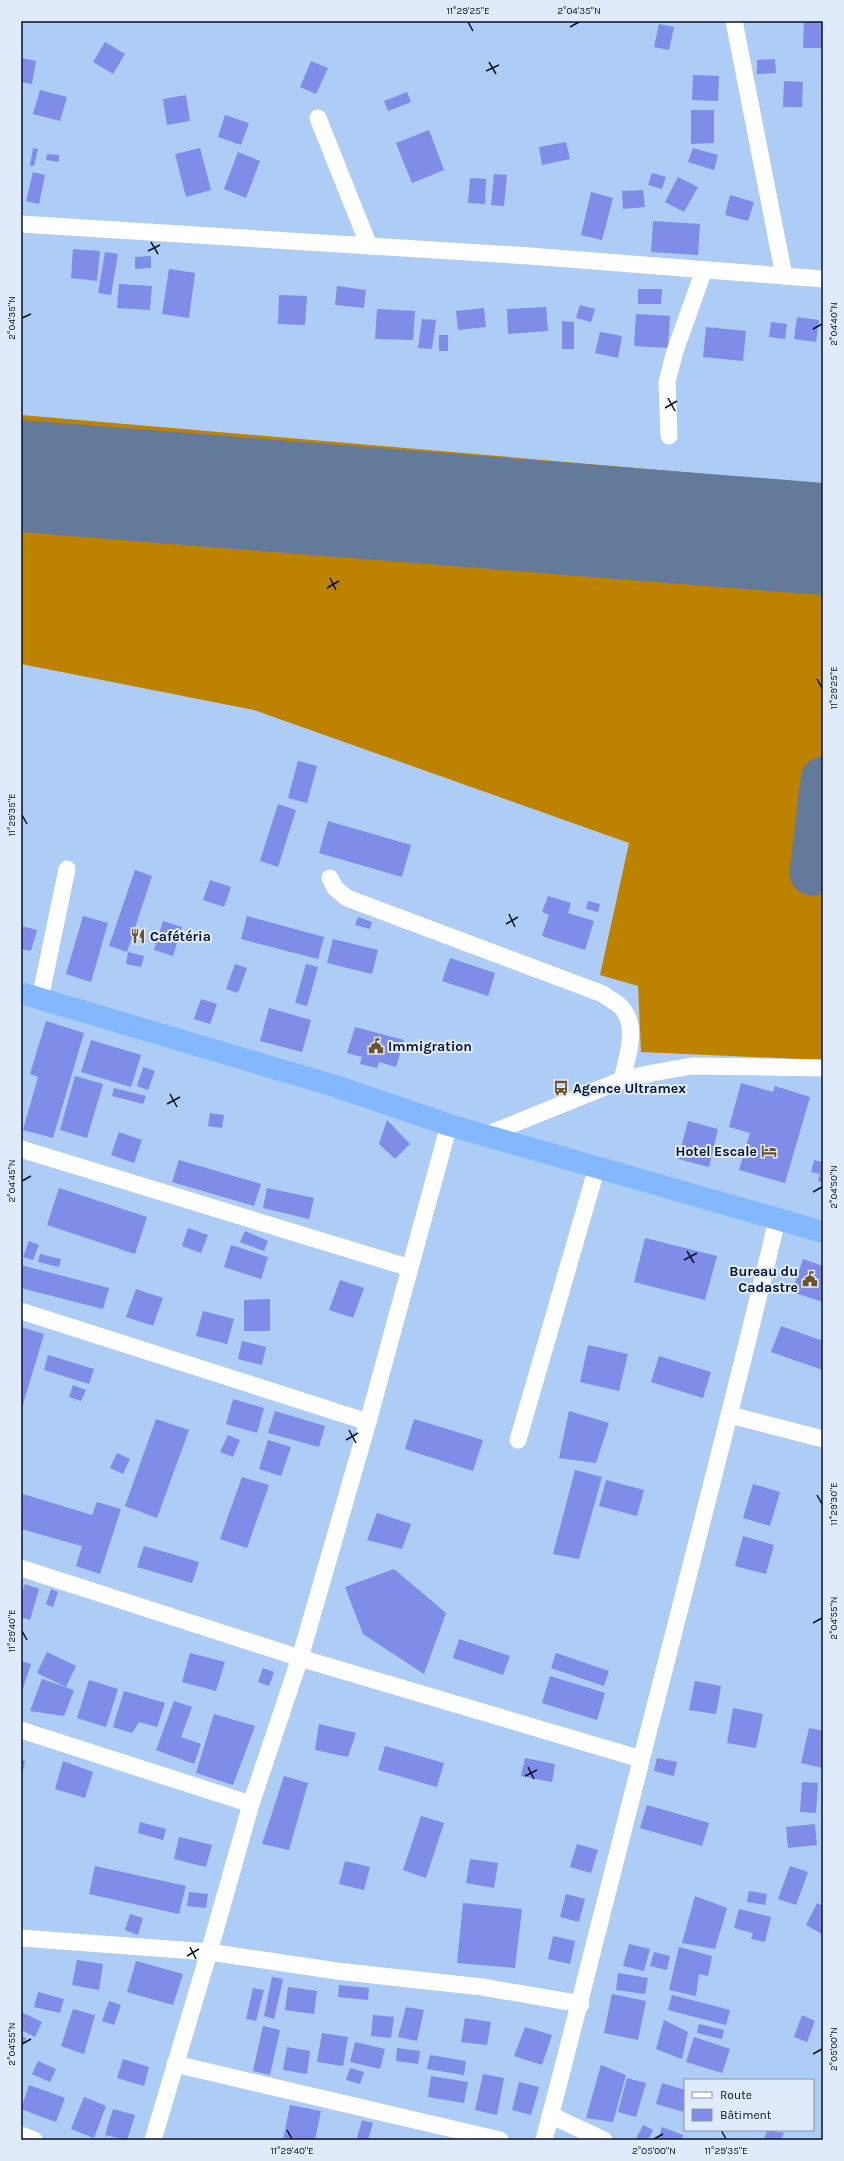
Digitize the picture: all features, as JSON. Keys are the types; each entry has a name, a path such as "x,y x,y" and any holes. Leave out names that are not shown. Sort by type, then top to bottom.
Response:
{"highway":[{"path":"30,996 335,1086 449,1125 823,1232"}],"street":[{"path":"734,21 784,276"},
{"path":"318,118 369,246"},
{"path":"21,224 369,246 823,279"},
{"path":"669,436 668,382 674,351 704,270"},
{"path":"30,996 67,869"},
{"path":"330,878 335,888 347,898 603,994 621,1007 629,1020 630,1038 622,1080"},
{"path":"486,1135 622,1080 692,1066 823,1068"},
{"path":"153,2140 210,1952 251,1804 300,1658 368,1422 449,1125"},
{"path":"21,1149 410,1268"},
{"path":"518,1440 597,1167"},
{"path":"544,2140 581,2004 641,1760 730,1415 777,1220"},
{"path":"21,1311 368,1422"},
{"path":"730,1415 823,1439"},
{"path":"21,1568 300,1658 641,1760"},
{"path":"21,1730 251,1804"},
{"path":"21,1938 210,1952 337,1971 482,1987 581,2004"},
{"path":"175,2064 500,2140"},
{"path":"550,2115 604,2140"},
{"path":"21,2135 34,2140"}],"shaded area":[{"path":"21,415 823,484 823,1060 641,1052 638,986 600,975 629,843 254,710 21,664"}],"building":[{"path":"804,21 822,21 822,48 803,48"},
{"path":"659,24 674,27 669,50 654,47"},
{"path":"105,42 125,54 113,74 93,62"},
{"path":"21,58 36,61 32,84 21,82"},
{"path":"775,59 776,73 757,74 757,60"},
{"path":"311,61 328,68 316,94 300,87"},
{"path":"693,75 719,76 718,101 692,100"},
{"path":"784,81 803,82 802,107 783,107"},
{"path":"40,90 67,97 60,121 33,114"},
{"path":"407,92 411,102 388,111 384,101"},
{"path":"186,95 190,121 167,125 163,99"},
{"path":"691,110 714,110 714,143 691,144"},
{"path":"225,115 249,123 241,145 218,137"},
{"path":"429,130 444,170 412,183 396,143"},
{"path":"566,142 570,159 542,165 539,147"},
{"path":"33,148 38,149 34,166 30,166"},
{"path":"200,148 211,190 186,197 175,154"},
{"path":"693,148 718,155 714,170 688,162"},
{"path":"238,152 260,161 246,198 224,189"},
{"path":"47,154 59,155 59,162 46,160"},
{"path":"33,172 45,175 39,204 26,201"},
{"path":"652,173 666,177 662,189 648,185"},
{"path":"494,174 507,175 504,206 491,205"},
{"path":"678,177 698,187 684,212 665,202"},
{"path":"470,178 486,179 485,204 468,203"},
{"path":"643,190 645,207 623,209 622,191"},
{"path":"591,192 613,198 602,240 581,235"},
{"path":"730,195 754,202 748,221 725,215"},
{"path":"653,221 700,224 698,255 651,252"},
{"path":"73,249 100,251 97,281 71,278"},
{"path":"105,252 118,254 111,295 98,293"},
{"path":"151,256 151,268 135,269 135,257"},
{"path":"169,269 195,273 189,318 162,314"},
{"path":"119,284 152,286 150,310 117,308"},
{"path":"337,286 366,290 364,308 335,305"},
{"path":"638,289 662,289 661,304 638,304"},
{"path":"279,295 307,296 305,325 278,324"},
{"path":"580,305 595,309 591,322 576,318"},
{"path":"546,307 548,331 508,334 507,309"},
{"path":"484,308 486,327 458,330 456,311"},
{"path":"377,309 415,311 413,340 375,339"},
{"path":"636,314 670,316 668,348 634,346"},
{"path":"797,317 819,320 816,342 794,339"},
{"path":"422,319 436,320 432,349 418,348"},
{"path":"562,321 574,322 574,349 562,349"},
{"path":"771,322 787,324 785,339 769,337"},
{"path":"706,327 746,331 743,361 703,357"},
{"path":"600,332 622,336 618,358 595,353"},
{"path":"439,335 448,335 448,351 439,351"},
{"path":"298,761 317,766 307,803 288,798"},
{"path":"278,804 296,810 278,867 260,861"},
{"path":"328,821 411,845 402,877 319,853"},
{"path":"135,870 152,876 127,952 109,946"},
{"path":"210,880 231,887 224,907 203,900"},
{"path":"548,896 571,903 568,913 594,921 585,950 542,936 549,915 542,912"},
{"path":"588,901 600,904 598,912 586,909"},
{"path":"83,916 108,923 91,982 66,974"},
{"path":"247,916 324,937 318,959 241,939"},
{"path":"358,917 372,922 370,929 355,925"},
{"path":"163,921 182,927 173,956 154,950"},
{"path":"21,926 37,930 31,951 21,949"},
{"path":"333,939 378,950 372,974 327,963"},
{"path":"128,952 144,956 141,967 126,964"},
{"path":"450,958 495,973 488,996 442,981"},
{"path":"235,964 247,968 238,993 226,989"},
{"path":"306,964 318,967 307,1006 295,1003"},
{"path":"201,999 217,1004 210,1024 194,1019"},
{"path":"269,1008 311,1020 302,1052 260,1041"},
{"path":"46,1021 84,1033 53,1138 23,1130 38,1077 30,1074"},
{"name":"Immigration","path":"355,1027 404,1040 396,1067 379,1062 377,1068 360,1064 362,1057 347,1053"},
{"path":"91,1040 141,1055 131,1087 81,1072"},
{"path":"143,1067 155,1071 148,1090 137,1086"},
{"path":"75,1076 103,1084 87,1138 60,1130"},
{"name":"Hotel Escale","path":"741,1083 773,1092 775,1086 810,1097 785,1183 739,1170 750,1133 729,1127"},
{"path":"114,1088 146,1096 143,1104 112,1096"},
{"path":"210,1113 224,1115 222,1128 208,1126"},
{"path":"387,1120 410,1144 395,1159 379,1144"},
{"path":"688,1121 718,1129 709,1167 678,1159"},
{"path":"119,1132 142,1140 134,1163 111,1155"},
{"path":"179,1160 261,1184 254,1206 172,1182"},
{"path":"814,1160 823,1162 823,1183 818,1181 820,1174 811,1172"},
{"path":"59,1188 147,1217 135,1254 47,1225"},
{"path":"267,1188 314,1198 309,1219 263,1208"},
{"path":"188,1228 208,1235 201,1253 182,1246"},
{"path":"245,1231 268,1241 264,1251 240,1242"},
{"path":"645,1238 717,1256 705,1300 634,1282"},
{"path":"29,1241 39,1245 33,1260 23,1257"},
{"path":"231,1245 268,1257 261,1279 224,1267"},
{"path":"40,1254 61,1259 59,1267 38,1262"},
{"name":"Bureau du Cadastre","path":"803,1259 823,1266 823,1302 792,1292"},
{"path":"21,1265 109,1288 103,1309 21,1288"},
{"path":"340,1280 364,1288 353,1318 329,1310"},
{"path":"136,1289 163,1298 153,1326 126,1317"},
{"path":"270,1299 270,1331 244,1331 244,1300"},
{"path":"203,1311 234,1319 227,1344 196,1336"},
{"path":"781,1326 823,1341 823,1370 771,1352"},
{"path":"21,1327 44,1334 21,1411"},
{"path":"242,1341 266,1347 262,1365 238,1359"},
{"path":"588,1345 628,1354 619,1391 580,1382"},
{"path":"48,1355 94,1369 89,1384 44,1370"},
{"path":"659,1356 711,1372 703,1398 651,1382"},
{"path":"73,1385 86,1390 81,1401 69,1397"},
{"path":"233,1399 264,1408 257,1433 226,1424"},
{"path":"275,1411 325,1426 319,1447 268,1433"},
{"path":"569,1411 609,1423 596,1463 559,1458"},
{"path":"156,1419 189,1430 157,1518 125,1506"},
{"path":"414,1419 483,1440 473,1471 405,1449"},
{"path":"228,1435 240,1440 233,1457 220,1452"},
{"path":"268,1440 291,1447 281,1476 259,1469"},
{"path":"117,1453 130,1459 123,1474 110,1468"},
{"path":"575,1470 602,1477 579,1559 553,1554"},
{"path":"242,1477 269,1485 247,1548 220,1539"},
{"path":"606,1480 644,1490 637,1516 599,1506"},
{"path":"753,1484 780,1492 770,1526 743,1518"},
{"path":"23,1494 92,1515 97,1502 121,1509 100,1574 76,1566 82,1546 21,1529"},
{"path":"377,1513 411,1524 402,1549 367,1540"},
{"path":"743,1536 774,1545 766,1574 735,1566"},
{"path":"144,1546 199,1562 192,1583 137,1567"},
{"path":"394,1569 446,1613 424,1674 363,1634 345,1587"},
{"path":"25,1584 39,1589 30,1620 21,1617 21,1596"},
{"path":"51,1589 58,1592 53,1607 46,1604"},
{"path":"459,1639 510,1656 503,1675 453,1658"},
{"path":"47,1652 76,1666 66,1687 37,1673"},
{"path":"190,1653 225,1662 216,1691 182,1682"},
{"path":"556,1653 609,1671 604,1686 551,1668"},
{"path":"21,1661 31,1664 21,1694"},
{"path":"263,1668 274,1672 269,1686 258,1682"},
{"path":"550,1676 605,1693 597,1720 542,1703"},
{"path":"42,1679 74,1690 64,1716 30,1711"},
{"path":"89,1680 118,1689 106,1727 77,1718"},
{"path":"695,1681 721,1686 716,1714 689,1710"},
{"path":"124,1691 165,1703 157,1727 139,1722 132,1733 113,1727"},
{"path":"174,1701 192,1707 181,1737 201,1744 194,1764 156,1750"},
{"path":"733,1708 763,1714 756,1748 727,1743"},
{"path":"214,1714 255,1726 233,1785 196,1773"},
{"path":"319,1724 356,1733 348,1757 315,1750"},
{"path":"809,1728 823,1731 823,1768 801,1763"},
{"path":"385,1746 444,1763 437,1787 378,1770"},
{"path":"525,1758 555,1764 552,1782 521,1776"},
{"path":"657,1758 677,1762 674,1776 654,1771"},
{"path":"21,1760 25,1761 22,1776 21,1776"},
{"path":"63,1761 93,1772 85,1798 55,1789"},
{"path":"284,1776 308,1783 289,1850 262,1844"},
{"path":"802,1782 818,1783 816,1813 800,1812"},
{"path":"647,1805 709,1823 702,1846 640,1828"},
{"path":"421,1816 444,1823 426,1878 403,1870"},
{"path":"140,1822 166,1829 163,1840 138,1833"},
{"path":"815,1824 817,1845 788,1848 786,1827"},
{"path":"179,1837 212,1845 206,1867 174,1859"},
{"path":"577,1844 598,1850 591,1873 570,1867"},
{"path":"470,1859 498,1863 494,1888 466,1883"},
{"path":"345,1861 370,1867 364,1890 339,1884"},
{"path":"95,1866 186,1886 179,1914 89,1894"},
{"path":"790,1866 808,1872 796,1905 778,1899"},
{"path":"749,1891 767,1894 765,1905 747,1902"},
{"path":"189,1892 208,1894 206,1908 187,1906"},
{"path":"566,1894 585,1899 579,1922 560,1917"},
{"path":"695,1896 727,1908 715,1949 682,1943"},
{"path":"463,1903 522,1909 515,1968 457,1963"},
{"path":"817,1903 823,1906 822,1934 806,1925"},
{"path":"739,1909 771,1917 765,1942 751,1939 753,1933 734,1928"},
{"path":"130,1914 143,1918 138,1935 125,1930"},
{"path":"553,1936 575,1941 570,1964 548,1959"},
{"path":"629,1944 650,1949 644,1971 623,1966"},
{"path":"679,1947 712,1956 708,1976 699,1974 696,1996 669,1990"},
{"path":"654,1952 670,1956 667,1970 650,1966"},
{"path":"77,1960 103,1964 99,1990 72,1985"},
{"path":"136,1961 183,1974 173,2005 127,1992"},
{"path":"618,1973 648,1978 645,1994 616,1990"},
{"path":"272,1977 283,1979 274,2019 264,2016"},
{"path":"339,1985 369,1988 368,2000 338,1997"},
{"path":"288,1987 317,1991 314,2014 285,2010"},
{"path":"253,1988 264,1990 256,2021 246,2019"},
{"path":"38,1992 64,1999 60,2013 34,2007"},
{"path":"612,1994 646,2001 638,2040 604,2033"},
{"path":"672,1995 730,2010 726,2025 668,2010"},
{"path":"109,2001 121,2005 114,2025 102,2021"},
{"path":"406,2007 424,2010 417,2041 398,2037"},
{"path":"73,2009 95,2015 84,2054 61,2046"},
{"path":"21,2012 42,2022 35,2037 21,2030"},
{"path":"373,2015 394,2017 391,2038 371,2036"},
{"path":"802,2015 815,2021 807,2042 794,2037"},
{"path":"465,2018 491,2022 487,2045 461,2042"},
{"path":"664,2020 688,2032 682,2059 656,2049"},
{"path":"699,2024 724,2030 722,2039 697,2033"},
{"path":"263,2026 280,2030 270,2075 253,2071"},
{"path":"525,2027 552,2035 542,2065 514,2056"},
{"path":"322,2033 348,2037 343,2066 317,2062"},
{"path":"21,2036 26,2038 21,2050"},
{"path":"694,2037 730,2049 722,2073 686,2062"},
{"path":"355,2042 385,2049 380,2069 350,2062"},
{"path":"287,2047 310,2051 307,2074 283,2070"},
{"path":"397,2048 420,2051 418,2064 396,2061"},
{"path":"430,2055 466,2061 464,2075 427,2069"},
{"path":"123,2059 149,2067 144,2086 117,2078"},
{"path":"38,2061 56,2069 50,2082 32,2074"},
{"path":"601,2065 626,2075 613,2122 586,2118"},
{"path":"350,2068 364,2072 360,2084 346,2080"},
{"path":"483,2074 504,2078 497,2115 475,2110"},
{"path":"431,2076 468,2082 464,2103 428,2097"},
{"path":"627,2078 646,2083 636,2117 618,2112"},
{"path":"519,2082 539,2087 531,2115 512,2110"},
{"path":"662,2083 684,2090 684,2112 656,2104"},
{"path":"29,2085 65,2098 56,2122 21,2109"},
{"path":"84,2097 106,2106 94,2138 71,2129"},
{"path":"290,2105 321,2111 315,2140 283,2140"},
{"path":"113,2109 135,2115 127,2140 105,2135"},
{"path":"362,2120 373,2123 368,2140 357,2138"},
{"path":"643,2125 653,2130 648,2140 637,2140 636,2139"},
{"path":"662,2127 683,2135 681,2140 658,2140"},
{"path":"767,2131 784,2133 781,2140 764,2140"}],"taxiway":[{"path":"812,873 823,779"}],"runway":[{"path":"21,476 823,539"}],"place":[{"name":"Cafétéria","path":"138,936"},
{"name":"Immigration","path":"376,1046"},
{"name":"Agence Ultramex","path":"561,1088"},
{"name":"Hotel Escale","path":"769,1151"},
{"name":"Bureau du Cadastre","path":"810,1279"}]}
